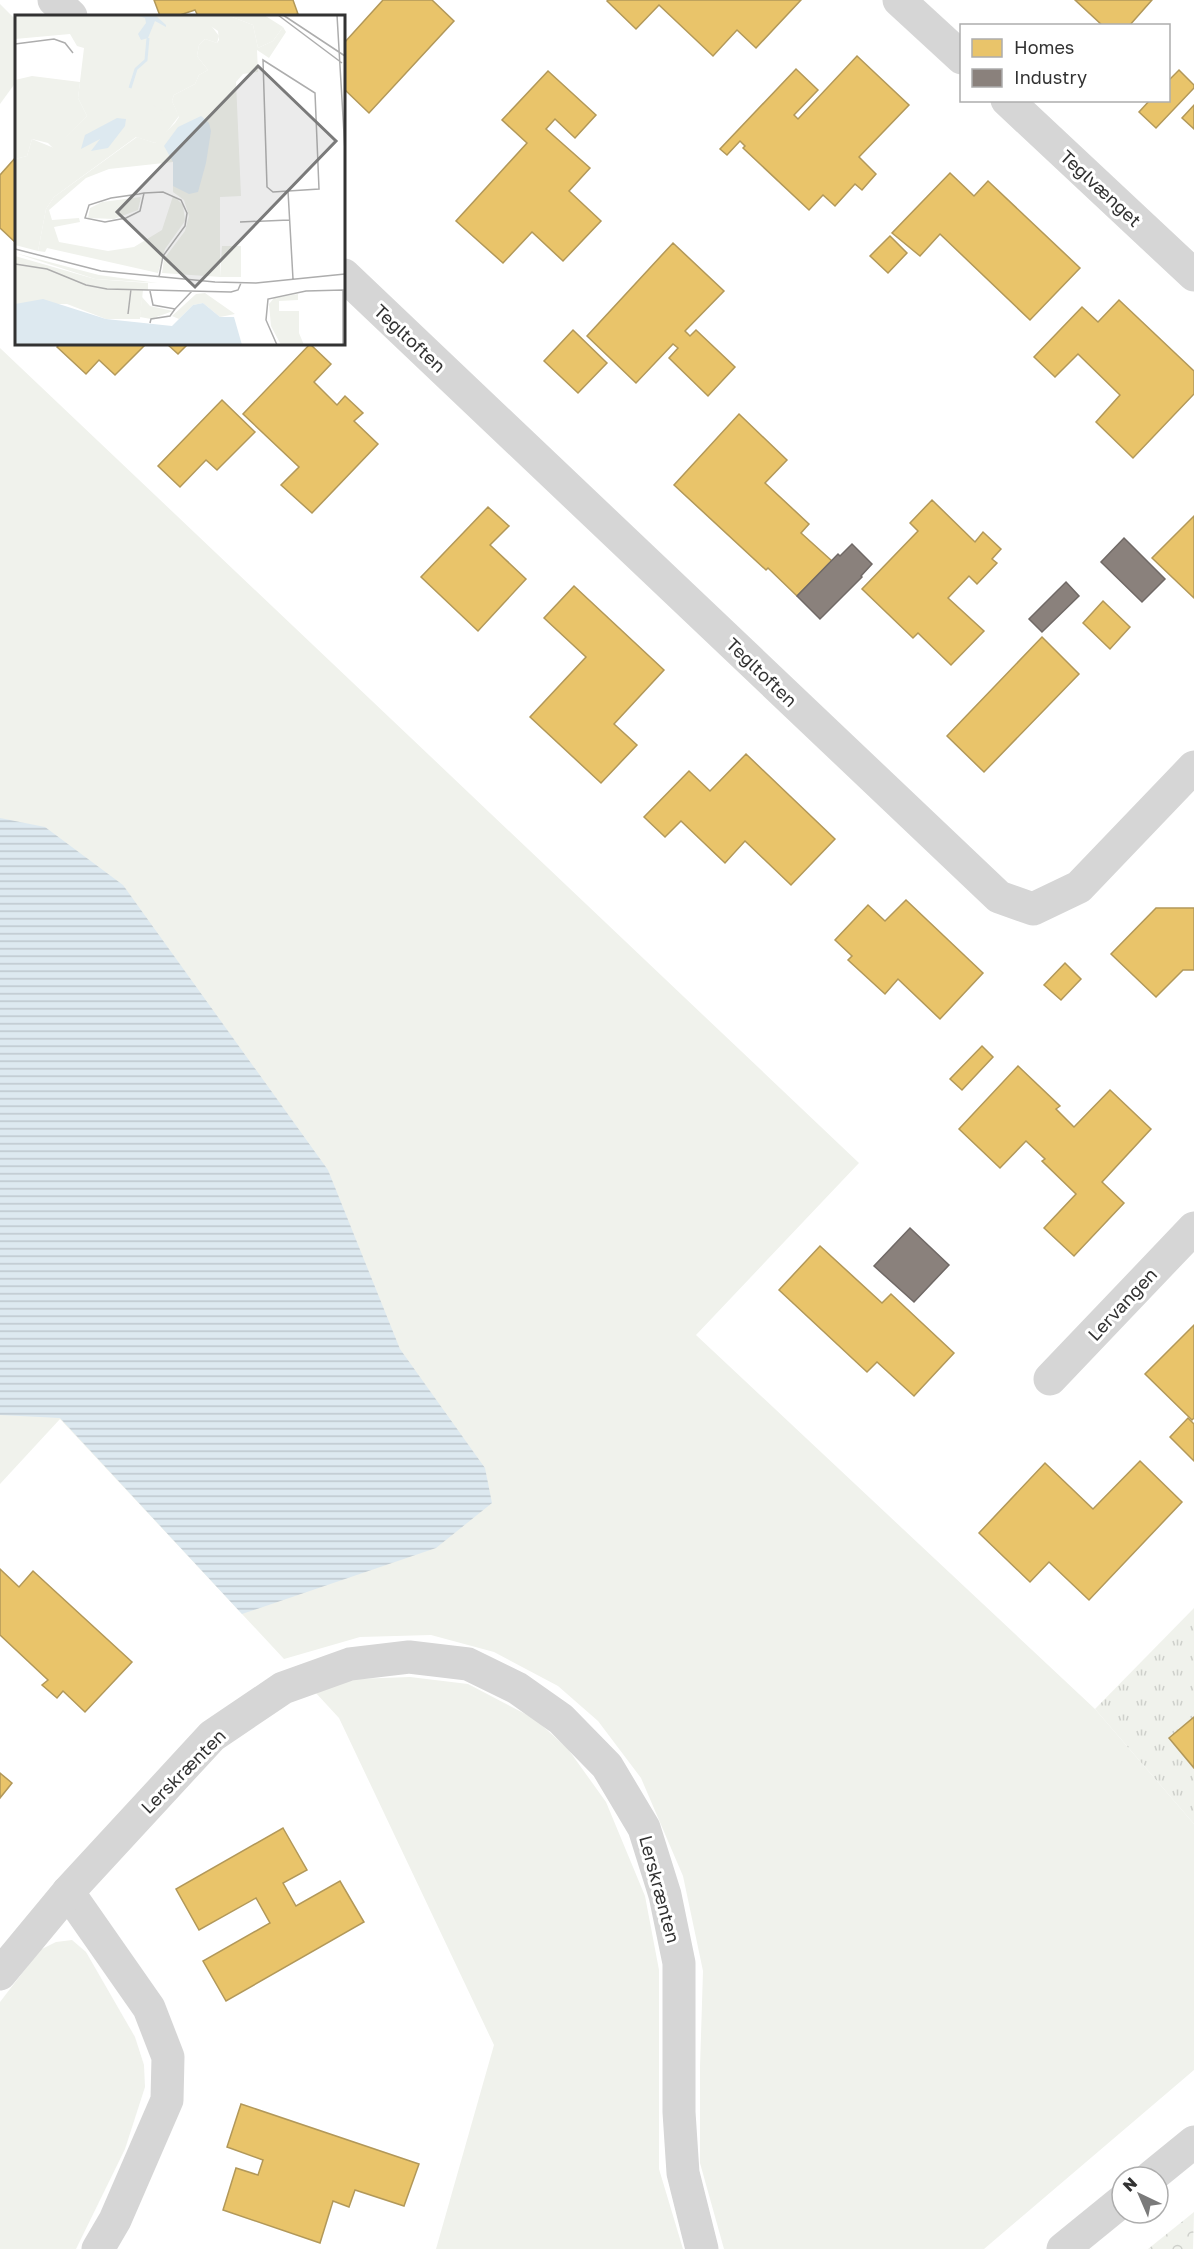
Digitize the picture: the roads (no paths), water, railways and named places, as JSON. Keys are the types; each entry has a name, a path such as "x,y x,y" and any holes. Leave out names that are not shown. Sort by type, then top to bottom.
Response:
{"street":[{"path":"54,0 70,15"},
{"path":"899,0 960,56"},
{"name":"Teglvænget","path":"1009,102 1194,275"},
{"name":"Tegltoften","path":"345,276 999,897 1034,909 1079,887 1194,768"},
{"name":"Lervangen","path":"1050,1379 1194,1228"},
{"name":"Lerskrænten","path":"0,1974 68,1892 212,1736 283,1688 350,1664 409,1658 468,1664 518,1688 561,1719 606,1766 644,1828 665,1895 679,1963 679,2112 683,2173 702,2249"},
{"path":"68,1892 149,2008 168,2057 167,2100 115,2220 99,2249"},
{"path":"1166,2165 1194,2142"},
{"path":"1063,2249 1110,2211"}]}
